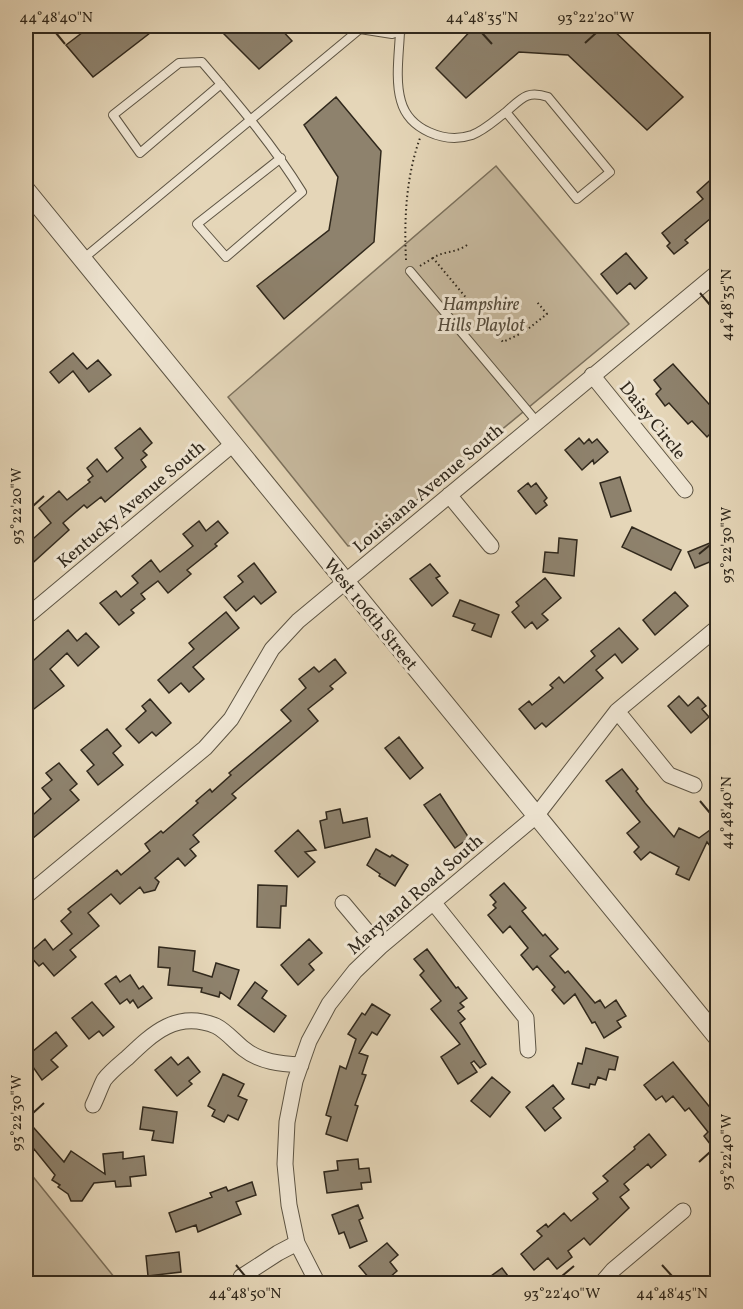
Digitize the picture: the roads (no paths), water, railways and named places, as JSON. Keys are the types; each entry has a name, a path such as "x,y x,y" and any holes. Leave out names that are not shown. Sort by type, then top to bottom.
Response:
{"street":[{"name":"West 106th Street","path":"26,190 717,1038"},
{"name":"Louisiana Avenue South","path":"26,896 205,748 231,719 272,649 298,621 717,272"},
{"name":"Daisy Circle","path":"592,375 685,490"},
{"name":"Kentucky Avenue South","path":"26,617 233,444"},
{"path":"449,495 491,546"},
{"name":"Maryland Road South","path":"318,1284 297,1243 289,1205 285,1164 287,1122 301,1065 309,1041 329,1004 355,971 380,947 536,816 617,711 717,627"},
{"path":"617,711 669,775 694,785"},
{"path":"433,902 526,1018 528,1050"},
{"path":"343,903 380,947"},
{"path":"93,1105 105,1078 151,1035 167,1026 184,1021 202,1021 218,1027 247,1052 263,1060 301,1065"},
{"path":"601,1284 613,1270 683,1211"},
{"path":"241,1277 297,1243"}],"lane":[{"path":"82,259 358,27 392,34 412,26"},
{"path":"399,32 401,103 423,130 441,136 459,138 483,130 525,95 537,93 548,97 610,172 577,199 506,112"},
{"path":"220,84 140,153 113,115 179,63 202,62 281,158 302,192 226,256 197,224 281,158"},
{"path":"410,271 537,422"}],"park label":[{"name":"Hampshire Hills Playlot","path":"481,314"}]}
